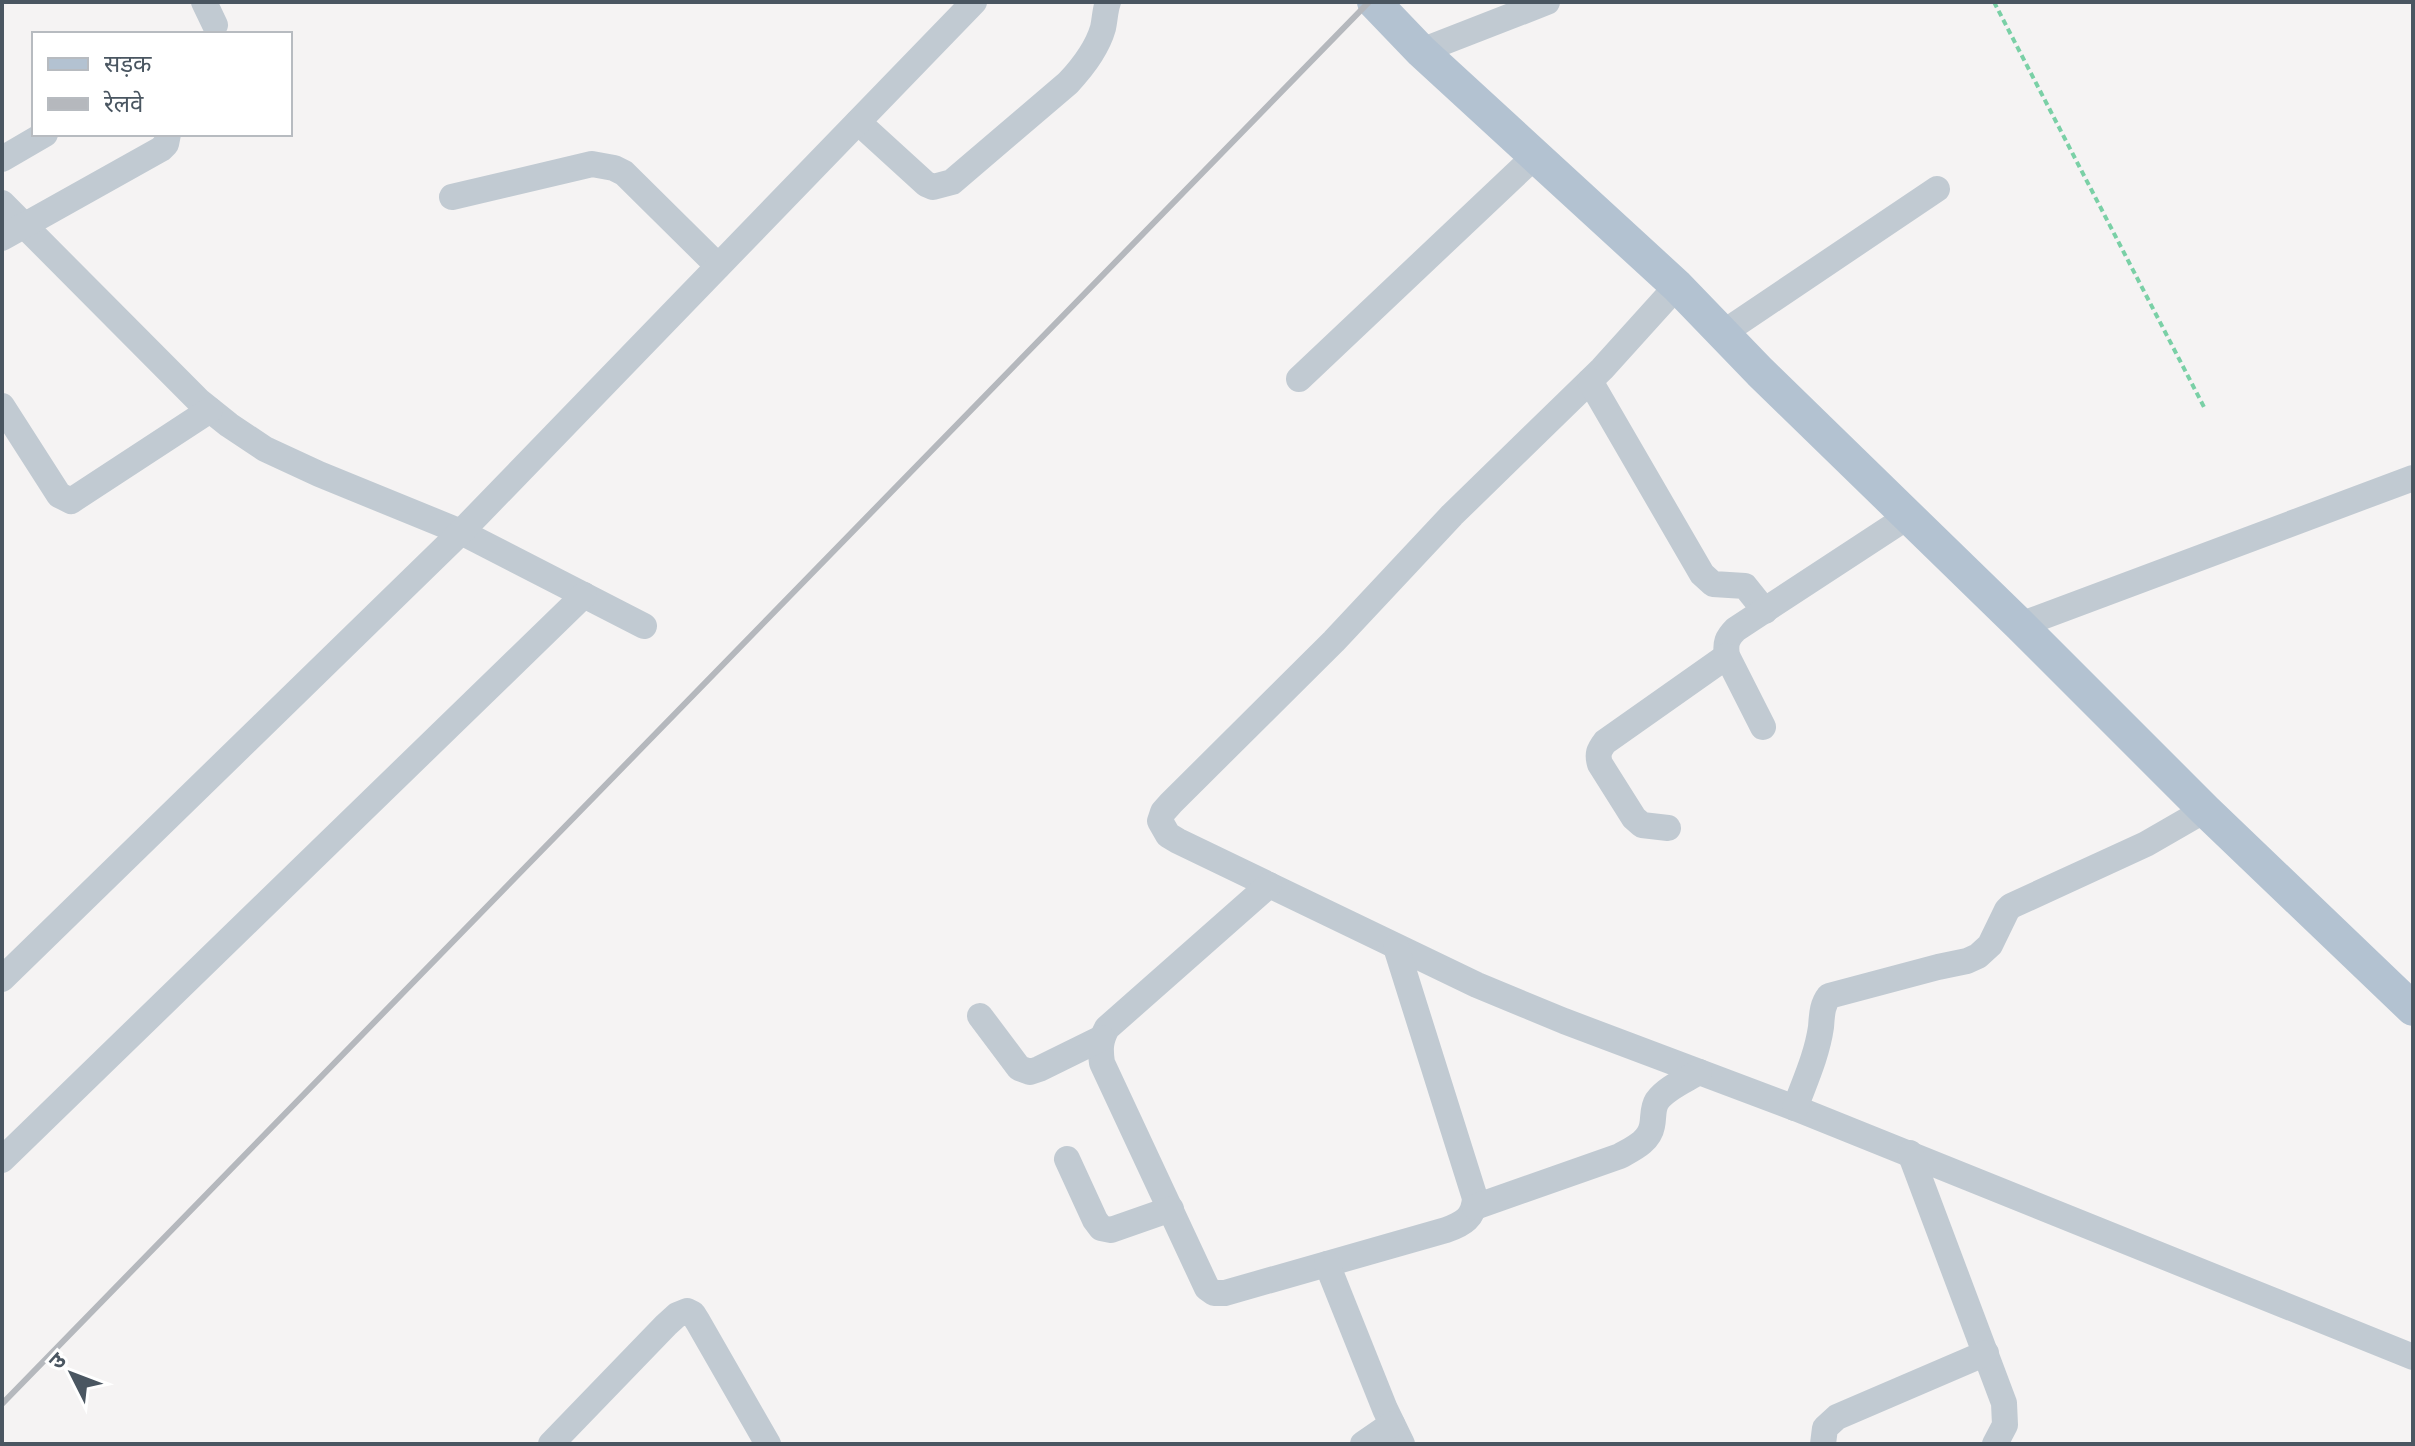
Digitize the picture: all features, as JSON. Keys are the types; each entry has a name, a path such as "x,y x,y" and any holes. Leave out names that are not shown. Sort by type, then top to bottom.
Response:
{"main road":[{"path":"1374,2 1421,51 1534,157 1677,286 2205,810 2413,1009"}],"street":[{"path":"2,979 461,532 974,2"},
{"path":"858,122 926,184 933,187 952,182 1068,83 1094,49 1103,28 1108,2"},
{"path":"1421,51 1547,2"},
{"path":"2,159 42,136"},
{"path":"13,231 161,149 168,136"},
{"path":"1299,379 1534,157"},
{"path":"452,197 592,164 614,168 624,173 718,266"},
{"path":"1723,333 1937,189"},
{"path":"2,203 13,231 210,410 265,449 461,532 644,626"},
{"path":"1677,286 1590,381 1452,515 1334,641 1194,778 1163,812 1160,821 1168,835 1491,991 1910,1153 2413,1357"},
{"path":"1590,381 1702,574 1713,584 1745,586 1765,611"},
{"path":"2,406 59,495 71,501 210,410"},
{"path":"2020,625 2413,478"},
{"path":"1763,727 1727,656 1728,637 1907,517"},
{"path":"2,1160 584,595"},
{"path":"1668,828 1642,825 1634,818 1600,764 1597,756 1599,749 1727,656"},
{"path":"1795,1108 1814,1059 1823,1005 1829,996 1978,956 1990,945 2007,910 2018,901 2133,850 2205,810"},
{"path":"1269,885 1107,1028 1102,1038 1102,1063 1207,1288 1214,1293 1225,1293 1460,1225 1471,1216 1475,1198 1396,947"},
{"path":"980,1016 1024,1071 1039,1069 1102,1038"},
{"path":"1475,1207 1620,1156 1640,1144 1652,1128 1658,1100 1665,1092 1699,1072"},
{"path":"1910,1153 2004,1403 2006,1419 1995,1444"},
{"path":"1067,1159 1101,1228 1111,1230 1171,1209"},
{"path":"1327,1264 1397,1434 1363,1444"},
{"path":"551,1444 666,1325 687,1311 698,1322 768,1444"},
{"path":"1823,1444 1825,1428 1837,1417 1986,1353"}],"path":[{"path":"1994,2 2204,407"}],"railway":[{"path":"2,1404 1369,2"}]}
